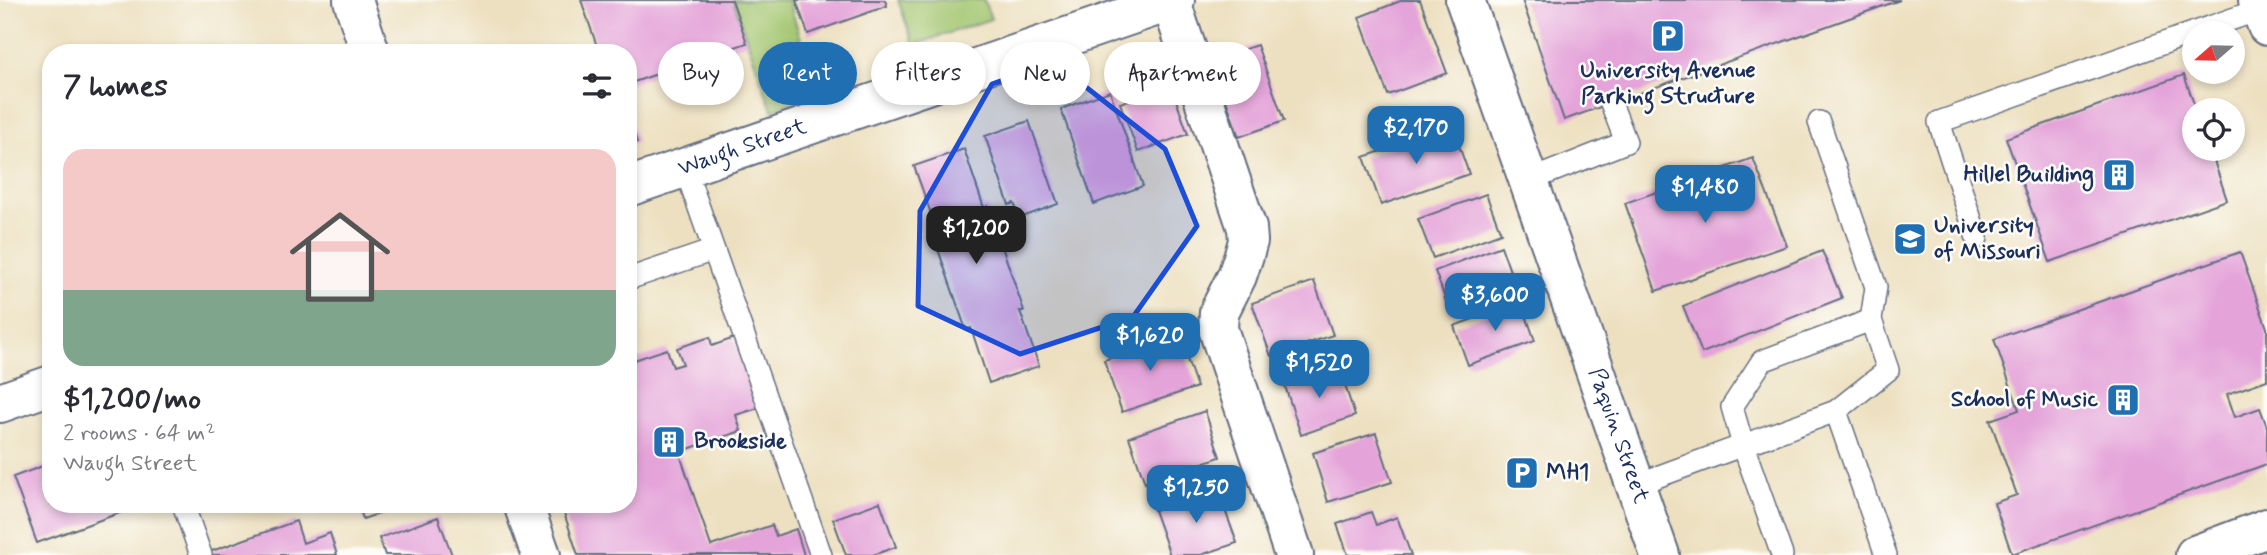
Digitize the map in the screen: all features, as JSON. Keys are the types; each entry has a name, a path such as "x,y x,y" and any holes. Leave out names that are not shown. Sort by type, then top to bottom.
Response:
{"street":[{"path":"353,0 367,44"},
{"name":"Paquin Street","path":"1465,0 1660,555"},
{"path":"1173,1 1247,228 1248,242 1237,276 1219,312 1218,329 1294,555"},
{"name":"Waugh Street","path":"637,184 1173,1"},
{"path":"0,403 42,388"},
{"path":"526,513 541,555"},
{"path":"2195,555 2267,528"}],"lane":[{"path":"1977,238 1939,122 2261,7"},
{"path":"1528,181 1626,142 1611,103"},
{"path":"1635,485 1836,411 1888,370 1871,320 1876,287 1819,122"},
{"path":"685,168 821,555"},
{"path":"637,276 714,250"},
{"path":"1782,555 1742,445 1732,407 1762,361 1871,320"},
{"path":"1836,411 1886,555"},
{"path":"186,513 201,555"}],"highlighted area":[{"path":"1054,62 1165,149 1197,226 1133,317 1020,354 918,306 920,211 992,84"}],"green space":[{"path":"733,0 788,0 802,42 758,42 758,71"},
{"path":"898,0 984,0 991,19 923,42 913,42"},
{"path":"770,105 786,105 772,110"}],"building":[{"path":"581,0 732,0 747,43 658,42 658,74 637,81 637,44 596,44"},
{"path":"796,0 885,0 887,6 808,34"},
{"path":"1403,0 1420,0 1447,73 1388,95 1359,17"},
{"name":"University Avenue Parking Structure","path":"1522,0 1900,0 1564,120"},
{"path":"1261,56 1284,121 1239,137 1228,105 1261,105"},
{"name":"Hillel Building","path":"2182,76 2182,84 2187,84 2192,98 2182,98 2182,161 2214,161 2227,200 2050,262 2006,138"},
{"path":"1104,93 1104,105 1115,105 1143,186 1094,204 1061,109 1072,105 1090,105 1090,98"},
{"path":"1121,105 1178,105 1188,134 1138,152"},
{"path":"1029,121 1058,204 1020,218 1014,203 1009,205 985,136"},
{"path":"1452,126 1469,174 1381,205 1364,157"},
{"path":"964,149 984,208 988,206 1024,311 1020,311 1039,366 989,383 971,328 966,330 930,226 935,225 914,166"},
{"path":"1753,158 1787,246 1656,291 1625,203"},
{"path":"1486,194 1501,233 1433,258 1418,219"},
{"path":"1501,246 1516,288 1450,312 1435,271"},
{"path":"1822,251 1842,298 1702,353 1683,306"},
{"name":"School of Music","path":"2240,252 2267,328 2267,380 2227,394 2235,417 2260,408 2267,427 2267,464 2012,554 1994,503 2017,495 1990,420 2019,410 1994,339"},
{"path":"1314,281 1333,335 1271,356 1252,303"},
{"path":"1521,301 1535,341 1468,365 1454,326"},
{"path":"1178,334 1197,387 1122,412 1104,360"},
{"name":"Brookside","path":"710,337 712,346 734,338 758,408 736,415 741,431 679,452 711,546 772,525 776,536 796,529 804,555 578,555 564,513 637,513 637,359 667,349 673,367 683,364 677,348"},
{"path":"1338,364 1355,416 1301,435 1284,383"},
{"path":"1205,411 1220,457 1145,483 1129,437"},
{"path":"1376,433 1392,482 1328,502 1313,453"},
{"path":"42,466 42,513 119,513 37,543 13,477"},
{"path":"1217,488 1237,543 1201,555 1170,555 1154,510"},
{"path":"880,502 896,547 873,555 846,555 833,519"},
{"path":"1371,512 1376,525 1397,517 1411,555 1348,555 1337,524"},
{"path":"361,513 380,513 363,519"},
{"path":"438,517 452,555 385,555 379,538"},
{"path":"296,521 303,543 330,533 337,555 211,555 209,552"}],"place":[{"name":"University Avenue Parking Structure","path":"1668,36"},
{"name":"Hillel Building","path":"2119,175"},
{"name":"University of Missouri","path":"1910,239"},
{"name":"School of Music","path":"2123,400"},
{"name":"Brookside","path":"669,442"},
{"name":"MH1","path":"1522,473"}]}
